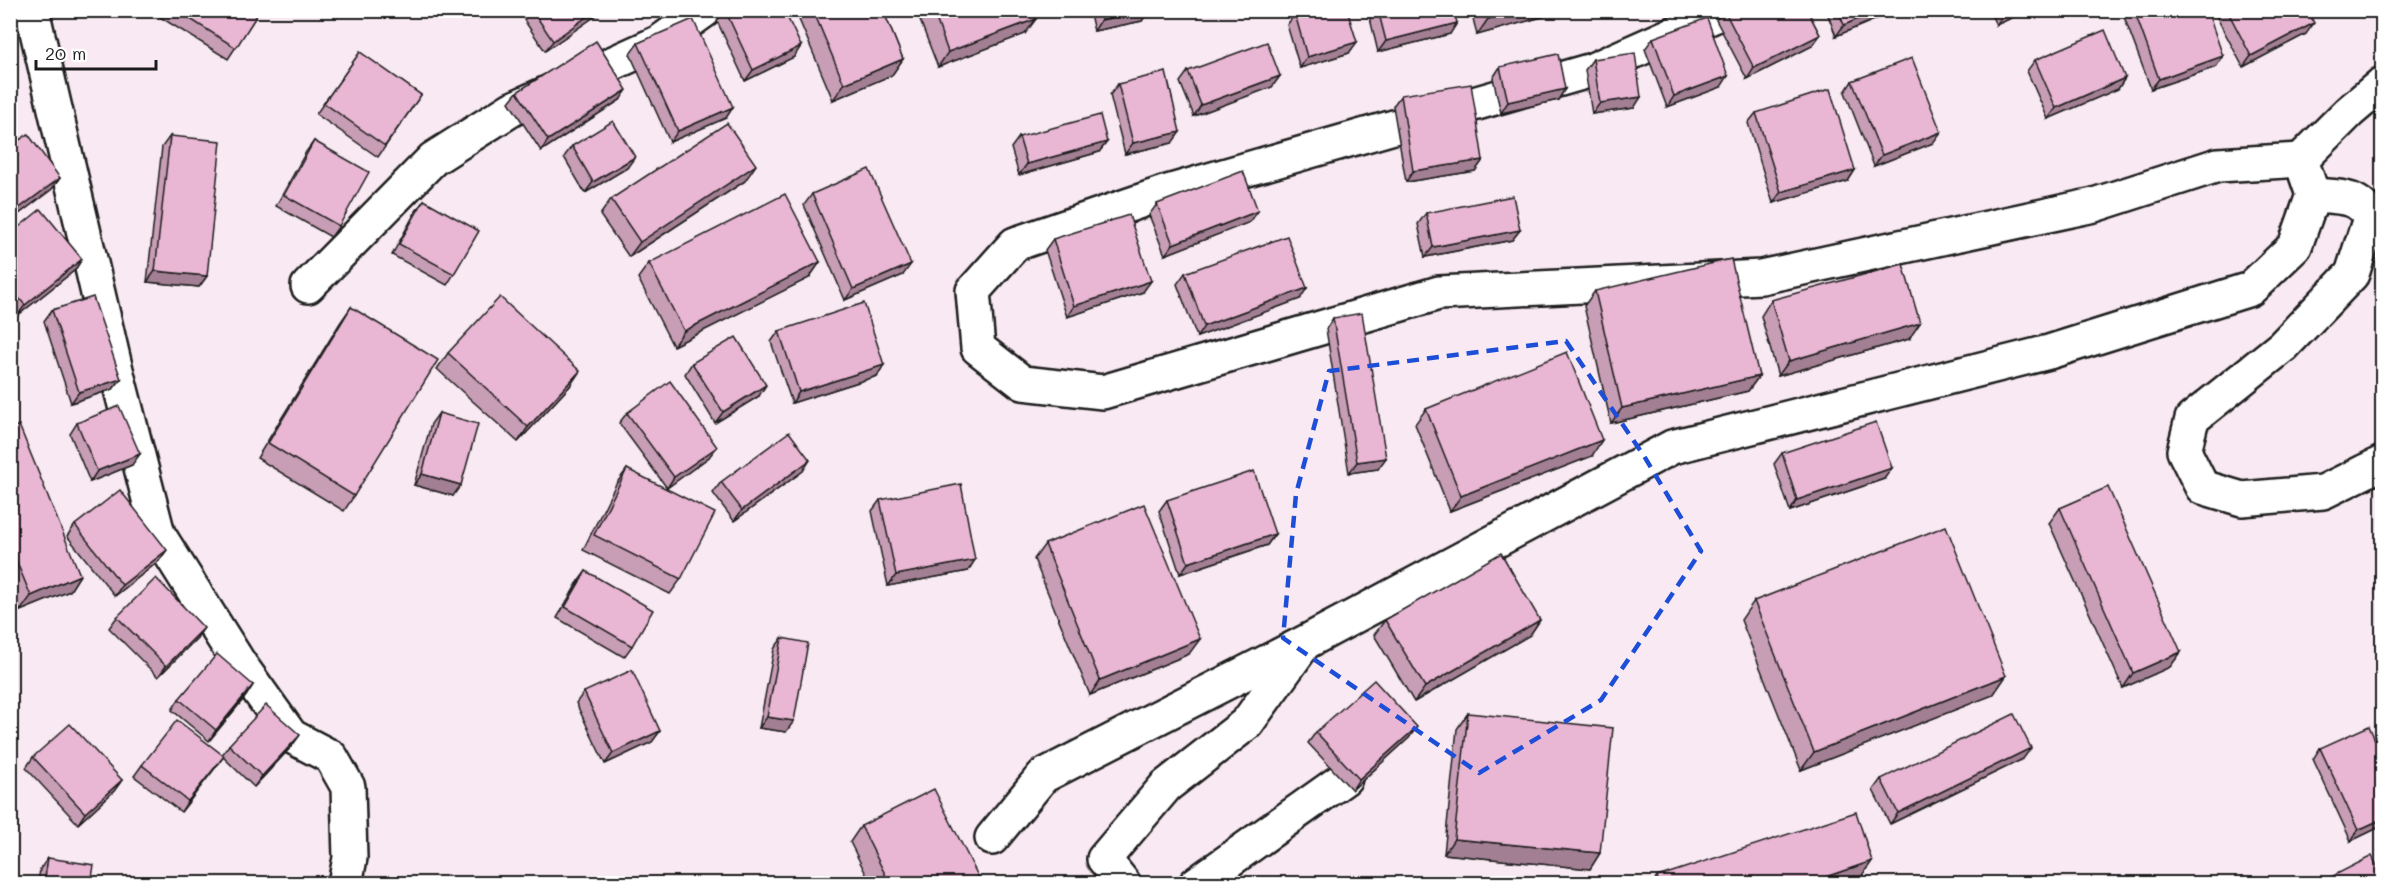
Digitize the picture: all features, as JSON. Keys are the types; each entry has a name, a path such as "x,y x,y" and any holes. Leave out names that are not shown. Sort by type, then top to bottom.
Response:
{"street":[{"path":"33,10 114,362 158,534 239,663 291,736 331,757 348,787 350,858 345,884"},
{"path":"308,286 433,159 512,109 660,42 705,10"},
{"path":"1727,10 1592,70 1164,193 1016,244 973,291 978,348 1023,384 1103,392 1439,293 1761,277 2094,205 2218,165 2301,160 2349,112 2382,84"},
{"path":"992,838 1043,776 1306,642 1672,447 2049,352 2250,289 2295,246 2313,195 2301,160"},
{"path":"2313,195 2350,199 2364,206 2370,218 2352,274 2283,346 2192,419 2184,451 2202,488 2242,499 2323,492 2382,463"},
{"path":"1124,884 1104,859 1166,786 1247,723 1306,642"},
{"path":"1196,884 1345,778"}],"highlighted area":[{"path":"1566,341 1644,456 1701,551 1601,700 1479,773 1283,638 1296,494 1329,371"}],"building":[{"path":"176,10 260,10 236,48"},
{"path":"532,10 596,10 553,41"},
{"path":"725,10 784,10 801,46 753,70"},
{"path":"813,10 883,10 903,59 844,84"},
{"path":"933,10 1033,10 1036,19 948,52"},
{"path":"1099,10 1147,10 1101,20"},
{"path":"1305,10 1347,10 1357,42 1307,57 1295,14"},
{"path":"1378,10 1454,10 1457,23 1386,41"},
{"path":"1486,10 1521,10 1488,19"},
{"path":"1724,10 1807,10 1820,35 1754,68"},
{"path":"1838,10 1879,10 1844,25"},
{"path":"2134,10 2207,10 2223,56 2159,79"},
{"path":"2227,10 2307,10 2314,23 2251,56"},
{"path":"1707,18 1728,76 1674,96 1653,38"},
{"path":"693,19 733,107 678,131 638,43"},
{"path":"2105,30 2125,78 2056,108 2035,60"},
{"path":"596,41 627,90 548,140 517,92"},
{"path":"1267,42 1280,76 1201,105 1188,71"},
{"path":"360,52 421,95 385,146 324,103"},
{"path":"1635,53 1641,97 1600,103 1593,59"},
{"path":"1558,54 1565,89 1508,102 1500,67"},
{"path":"1912,58 1941,132 1882,155 1852,81"},
{"path":"1166,72 1180,132 1133,143 1118,84"},
{"path":"1471,84 1483,160 1413,171 1401,95"},
{"path":"1830,89 1855,170 1781,192 1756,113"},
{"path":"10,105 18,112 10,119"},
{"path":"1100,115 1107,142 1027,164 1019,137"},
{"path":"613,121 635,157 593,182 572,146"},
{"path":"727,123 756,165 640,242 611,199"},
{"path":"28,134 60,178 18,209 10,198 10,147"},
{"path":"170,136 221,141 207,276 155,271"},
{"path":"314,141 369,172 339,226 284,195"},
{"path":"869,169 911,264 853,289 812,194"},
{"path":"1243,171 1258,211 1173,244 1157,204"},
{"path":"785,194 820,262 684,331 649,263"},
{"path":"1513,196 1520,230 1433,247 1426,213"},
{"path":"424,200 479,231 454,274 399,244"},
{"path":"41,209 82,259 25,305 10,288 10,234"},
{"path":"1129,215 1151,281 1074,306 1053,239"},
{"path":"1287,236 1307,288 1204,326 1185,273"},
{"path":"1731,259 1759,376 1622,408 1595,291"},
{"path":"1903,264 1920,323 1789,361 1771,300"},
{"path":"93,297 121,379 79,392 52,310"},
{"path":"500,297 580,371 528,427 448,353"},
{"path":"864,303 884,365 799,392 779,331"},
{"path":"351,307 438,360 354,496 268,443"},
{"path":"1362,313 1386,458 1357,462 1333,318"},
{"path":"736,337 766,385 723,412 692,363"},
{"path":"1567,352 1602,440 1461,496 1426,409"},
{"path":"670,381 717,447 674,477 627,413"},
{"path":"119,406 140,454 97,471 77,423"},
{"path":"439,413 478,424 461,485 422,474"},
{"path":"1876,422 1892,468 1797,500 1782,453"},
{"path":"19,425 80,575 31,596 10,546 10,429"},
{"path":"789,432 810,460 742,510 721,482"},
{"path":"627,469 715,513 681,579 594,535"},
{"path":"1254,471 1275,534 1188,563 1167,500"},
{"path":"961,484 975,560 896,575 880,500"},
{"path":"2108,487 2181,652 2133,673 2060,508"},
{"path":"120,490 167,550 122,585 75,525"},
{"path":"1144,504 1200,639 1100,680 1045,544"},
{"path":"1946,526 2006,676 1814,752 1754,601"},
{"path":"1501,553 1540,620 1425,687 1385,620"},
{"path":"586,571 653,610 632,646 565,607"},
{"path":"156,578 204,628 166,666 117,617"},
{"path":"782,638 808,643 794,721 767,717"},
{"path":"217,654 253,685 216,730 179,699"},
{"path":"632,670 660,731 613,753 584,692"},
{"path":"1374,680 1417,727 1359,779 1316,732"},
{"path":"266,705 300,735 262,776 229,745"},
{"path":"1468,713 1613,728 1600,853 1454,839"},
{"path":"2014,714 2031,748 1898,813 1881,779"},
{"path":"177,720 224,756 188,801 142,765"},
{"path":"70,724 122,780 85,813 33,757"},
{"path":"2369,726 2382,756 2382,819 2358,830 2320,748"},
{"path":"934,789 982,884 890,884 861,826"},
{"path":"1856,812 1872,861 1805,884 1659,884 1657,877"},
{"path":"2372,856 2382,876 2382,884 2324,884 2323,881"},
{"path":"48,858 94,865 91,884 44,884"}]}
